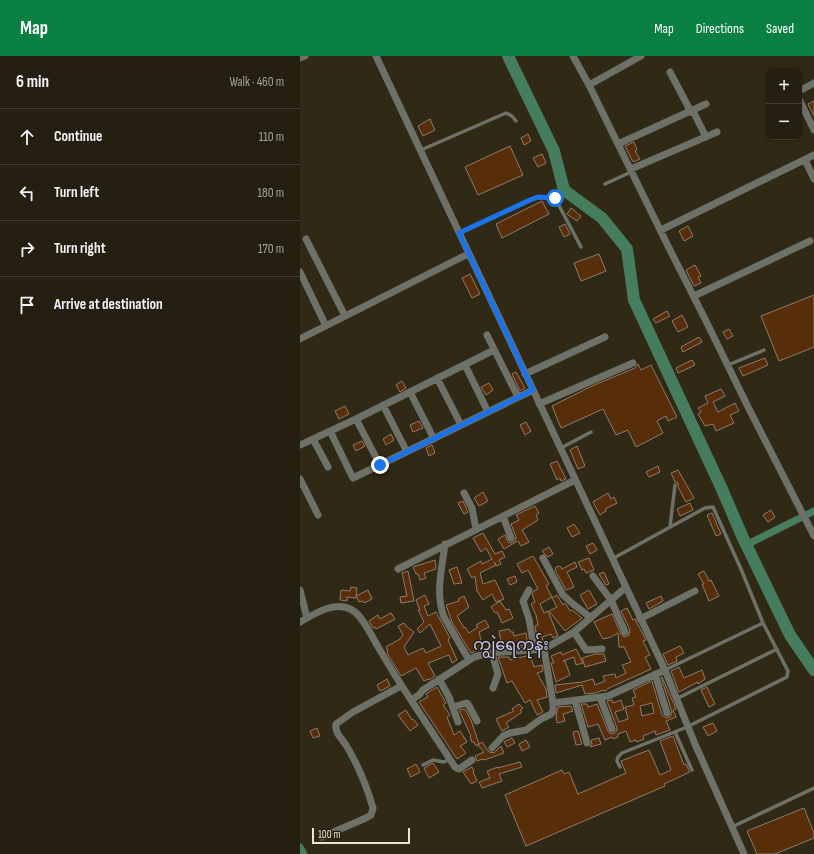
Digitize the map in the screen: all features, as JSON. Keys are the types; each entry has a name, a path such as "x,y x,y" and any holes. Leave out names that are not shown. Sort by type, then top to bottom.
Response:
{"street":[{"path":"300,58 305,56"},
{"path":"376,56 625,588 665,670 687,727 744,854"},
{"path":"589,85 641,56"},
{"path":"575,57 728,365 748,409 814,536"},
{"path":"670,72 706,137"},
{"path":"802,89 814,83"},
{"path":"618,144 706,104"},
{"path":"801,104 814,130"},
{"path":"631,170 717,132"},
{"path":"661,230 814,155"},
{"path":"805,160 814,179"},
{"path":"306,239 345,316"},
{"path":"694,296 810,242"},
{"path":"300,339 468,254"},
{"path":"300,272 326,326"},
{"path":"487,335 518,397"},
{"path":"525,374 605,337"},
{"path":"300,445 356,419 494,350"},
{"path":"539,404 633,363"},
{"path":"465,365 488,412"},
{"path":"437,378 461,425"},
{"path":"330,431 354,478 533,390"},
{"path":"410,392 434,439"},
{"path":"383,405 406,452"},
{"path":"356,419 380,465"},
{"path":"313,439 328,466"},
{"path":"300,479 318,515"},
{"path":"398,569 445,544 575,480"},
{"path":"464,493 472,508 476,529"},
{"path":"503,516 511,538"},
{"path":"445,544 439,594 441,610 469,660"},
{"path":"543,558 563,595 590,617"},
{"path":"594,576 611,600 625,632"},
{"path":"411,700 439,679 474,657 492,653 544,649 574,632 625,588"},
{"path":"300,590 307,618"},
{"path":"529,590 523,601 529,619 534,649"},
{"path":"640,619 695,591"},
{"path":"300,622 317,612 335,607 352,610 366,627 401,686 455,767 459,769 472,760"},
{"path":"574,632 586,650 602,649"},
{"path":"492,748 503,736 510,732 526,730 551,714 553,711 544,649"},
{"path":"492,653 498,674 493,688"},
{"path":"553,703 608,696 665,670"},
{"path":"654,674 667,713"},
{"path":"439,679 449,697 458,722"},
{"path":"322,837 366,818 371,815 374,808 358,766 346,745 336,732 336,724 353,712 401,686"},
{"path":"600,697 612,729"},
{"path":"575,700 587,743"},
{"path":"453,707 466,703 468,704 477,721"}],"lane":[{"path":"421,150 506,113 512,116 516,121"},
{"path":"605,184 631,170"},
{"path":"459,233 538,197 555,198 581,247"},
{"path":"728,365 764,350"},
{"path":"560,448 591,432"},
{"path":"670,527 674,485"},
{"path":"612,559 705,508 713,507 763,623 788,671 787,677 687,727 622,753 618,757 617,761 620,767"},
{"path":"665,670 763,623"},
{"path":"676,699 777,649"},
{"path":"675,732 692,770"},
{"path":"423,765 433,760 444,762 450,759"},
{"path":"732,827 814,788"}],"building":[{"path":"814,101 814,116 808,104"},
{"path":"430,119 435,130 423,136 418,126"},
{"path":"528,134 531,141 524,145 521,138"},
{"path":"634,142 637,150 635,151 640,159 633,162 625,146"},
{"path":"510,146 523,175 478,195 465,167"},
{"path":"542,154 546,163 538,167 533,158"},
{"path":"542,201 549,214 502,238 496,224"},
{"path":"571,208 581,216 577,221 567,214"},
{"path":"565,224 570,234 564,237 559,227"},
{"path":"688,226 693,236 684,241 679,231"},
{"path":"599,254 606,271 581,281 574,263"},
{"path":"695,265 701,276 698,277 701,283 694,286 686,270"},
{"path":"470,274 480,294 472,298 462,278"},
{"path":"814,295 814,347 779,361 761,316"},
{"path":"667,311 670,316 656,323 653,319"},
{"path":"682,315 688,327 678,332 672,321"},
{"path":"729,329 733,336 727,339 723,332"},
{"path":"699,337 702,342 683,352 681,347"},
{"path":"765,358 768,365 743,376 739,368"},
{"path":"692,360 695,365 678,373 676,368"},
{"path":"638,364 641,370 651,365 677,417 668,421 666,416 657,421 663,433 636,447 628,430 616,435 603,409 561,428 552,406 592,386 635,368"},
{"path":"516,372 525,388 520,391 512,374"},
{"path":"402,381 406,388 400,392 396,385"},
{"path":"489,383 493,390 486,395 481,387"},
{"path":"721,389 725,396 713,402 718,412 735,403 739,411 730,415 734,423 716,431 713,424 705,426 698,414 701,412 698,408 708,403 705,396"},
{"path":"345,406 349,414 339,419 335,411"},
{"path":"419,421 423,428 413,432 410,425"},
{"path":"526,422 531,431 525,435 520,425"},
{"path":"391,434 394,440 386,445 383,439"},
{"path":"362,441 365,446 356,451 353,445"},
{"path":"432,445 435,453 429,456 426,448"},
{"path":"577,446 585,466 578,469 570,450"},
{"path":"557,461 566,479 561,481 560,478 557,480 550,464"},
{"path":"658,466 660,472 649,477 646,472"},
{"path":"678,470 694,498 686,502 678,487 678,483 675,482 671,473"},
{"path":"483,492 488,501 479,506 474,498"},
{"path":"608,493 611,499 614,497 617,503 605,509 606,511 600,515 593,502"},
{"path":"463,501 468,512 464,514 458,503"},
{"path":"690,503 693,510 680,516 677,509"},
{"path":"535,506 539,513 536,515 538,520 522,530 529,542 521,546 518,541 504,549 498,539 505,535 508,542 511,543 515,541 516,537 511,524 519,520 516,515"},
{"path":"771,510 775,517 768,522 763,515"},
{"path":"712,513 721,534 716,536 707,515"},
{"path":"574,524 580,533 572,537 567,528"},
{"path":"483,533 495,554 502,551 505,557 499,560 501,564 497,566 494,562 496,565 480,573 483,584 495,580 504,599 496,602 492,594 483,600 477,591 475,576 472,578 467,569 481,561 482,564 492,559 486,548 481,552 473,538"},
{"path":"593,543 597,550 590,554 586,546"},
{"path":"549,547 553,554 548,557 542,551"},
{"path":"533,556 549,584 546,586 552,597 540,604 544,613 548,611 558,636 553,638 551,634 542,637 544,643 538,644 535,626 538,625 536,615 531,604 535,602 532,594 538,589 528,570 522,573 517,564"},
{"path":"589,558 594,570 586,573 584,569 582,570 578,562"},
{"path":"435,560 436,569 424,573 426,578 420,580 413,567"},
{"path":"575,562 577,567 567,572 574,587 566,590 555,570 556,567 560,566 562,569"},
{"path":"457,567 462,583 454,584 449,570"},
{"path":"408,571 414,601 401,603 400,597 407,596 402,573"},
{"path":"704,571 709,581 711,580 719,596 709,601 702,584 704,584 698,574"},
{"path":"604,572 609,584 606,585 599,574"},
{"path":"515,576 517,582 510,585 507,579"},
{"path":"351,587 357,588 356,598 347,597 347,601 340,600 341,590 350,591"},
{"path":"368,590 372,599 364,603 363,601 359,602 356,596"},
{"path":"589,590 597,604 588,609 580,595"},
{"path":"425,595 429,604 424,606 428,616 436,612 450,638 448,640 457,660 452,663 449,655 428,663 435,676 424,681 416,668 401,676 387,653 386,647 400,639 403,635 398,626 404,623 414,632 404,647 408,655 423,648 426,653 441,646 430,624 420,633 417,629 424,622 418,610 420,610 416,600"},
{"path":"557,595 563,605 565,603 570,611 572,610 582,618 565,631 549,611 557,607 552,598"},
{"path":"464,596 469,607 457,616 464,628 465,627 469,633 478,627 476,625 485,620 489,627 479,632 480,641 483,648 471,653 452,622 446,605 459,601 458,599"},
{"path":"661,596 663,601 649,609 646,603"},
{"path":"500,601 506,610 509,609 513,618 502,623 497,612 495,613 491,607"},
{"path":"627,608 633,620 635,619 646,640 643,641 650,655 645,657 651,669 605,691 603,690 585,694 582,685 556,693 555,685 582,682 593,679 595,685 605,681 603,676 615,674 616,678 626,673 622,665 631,662 624,647 619,647 618,633 603,639 594,622 612,614 621,634 624,637 627,636 629,635 630,630 621,611"},
{"path":"391,613 395,619 376,629 375,627 373,628 369,621 378,615 380,619"},
{"path":"509,629 513,632 514,636 526,633 528,645 502,647 499,631"},
{"path":"680,646 684,653 676,657 677,661 668,665 663,654"},
{"path":"576,649 583,663 576,665 574,657 563,661 565,661 570,675 556,682 551,663 554,663 551,656 561,652 562,655"},
{"path":"595,654 604,654 606,661 585,667 582,658"},
{"path":"530,655 534,667 542,665 543,671 537,673 546,689 547,697 537,700 543,712 537,715 530,700 525,703 512,681 507,683 498,657 509,657 510,660"},
{"path":"679,667 684,678 702,670 705,679 698,684 698,682 679,692 671,671"},
{"path":"662,677 676,709 673,710 676,717 666,721 670,730 656,735 655,731 643,736 644,739 637,742 636,740 630,742 626,731 618,734 618,737 613,739 612,737 605,740 598,724 588,727 581,704 587,704 588,707 597,704 609,733 613,734 616,732 617,728 607,701 612,700 613,703 621,700 624,709 615,712 619,722 628,719 625,707 634,705 632,698 636,697 633,690 652,681 662,715 666,718 670,717 672,712","holes":["652,703 654,713 642,716 640,706"]},
{"path":"387,679 390,686 380,691 377,685"},
{"path":"437,687 446,703 443,705 450,715 447,717 454,735 460,731 467,742 460,746 466,753 457,759 419,702 428,697 426,694"},
{"path":"707,687 715,704 709,707 701,690"},
{"path":"519,704 523,708 520,710 522,712 506,723 509,727 502,731 496,719 514,711 512,709"},
{"path":"571,706 573,711 563,714 565,721 557,723 556,716 558,707"},
{"path":"465,709 471,720 479,744 476,746 474,742 472,742 471,736 459,710"},
{"path":"406,710 412,720 413,719 418,725 410,731 398,715"},
{"path":"713,723 717,731 708,736 703,727"},
{"path":"317,728 320,736 313,738 310,731"},
{"path":"578,731 582,744 576,745 573,732"},
{"path":"673,736 684,765 686,764 690,772 664,784 665,786 526,846 505,795 562,770 564,774 569,772 578,794 626,773 621,761 649,750 660,775 671,770 660,741"},
{"path":"512,738 515,743 507,747 504,742"},
{"path":"599,738 601,744 590,747 592,744 591,740"},
{"path":"526,740 530,747 522,751 519,744"},
{"path":"482,742 489,752 494,753 501,746 504,753 477,761 475,756 484,752 478,745"},
{"path":"520,762 522,767 499,774 502,781 482,788 479,782 490,778 487,771"},
{"path":"433,763 439,772 429,778 424,768"},
{"path":"416,764 420,772 411,777 407,769"},
{"path":"472,767 477,781 471,784 463,772"},
{"path":"804,808 814,833 814,838 775,854 757,854 747,831"}],"waterway":[{"path":"508,56 554,151 564,190 602,218 627,249 634,300 721,487 743,538 790,635 814,670"},
{"path":"746,545 814,511"},
{"path":"300,847 304,854"}],"district":[{"name":"ကျွဲရေကုန်း","path":"511,645"}],"route":[{"path":"380,465 533,390 459,233 538,197 555,198"}]}
